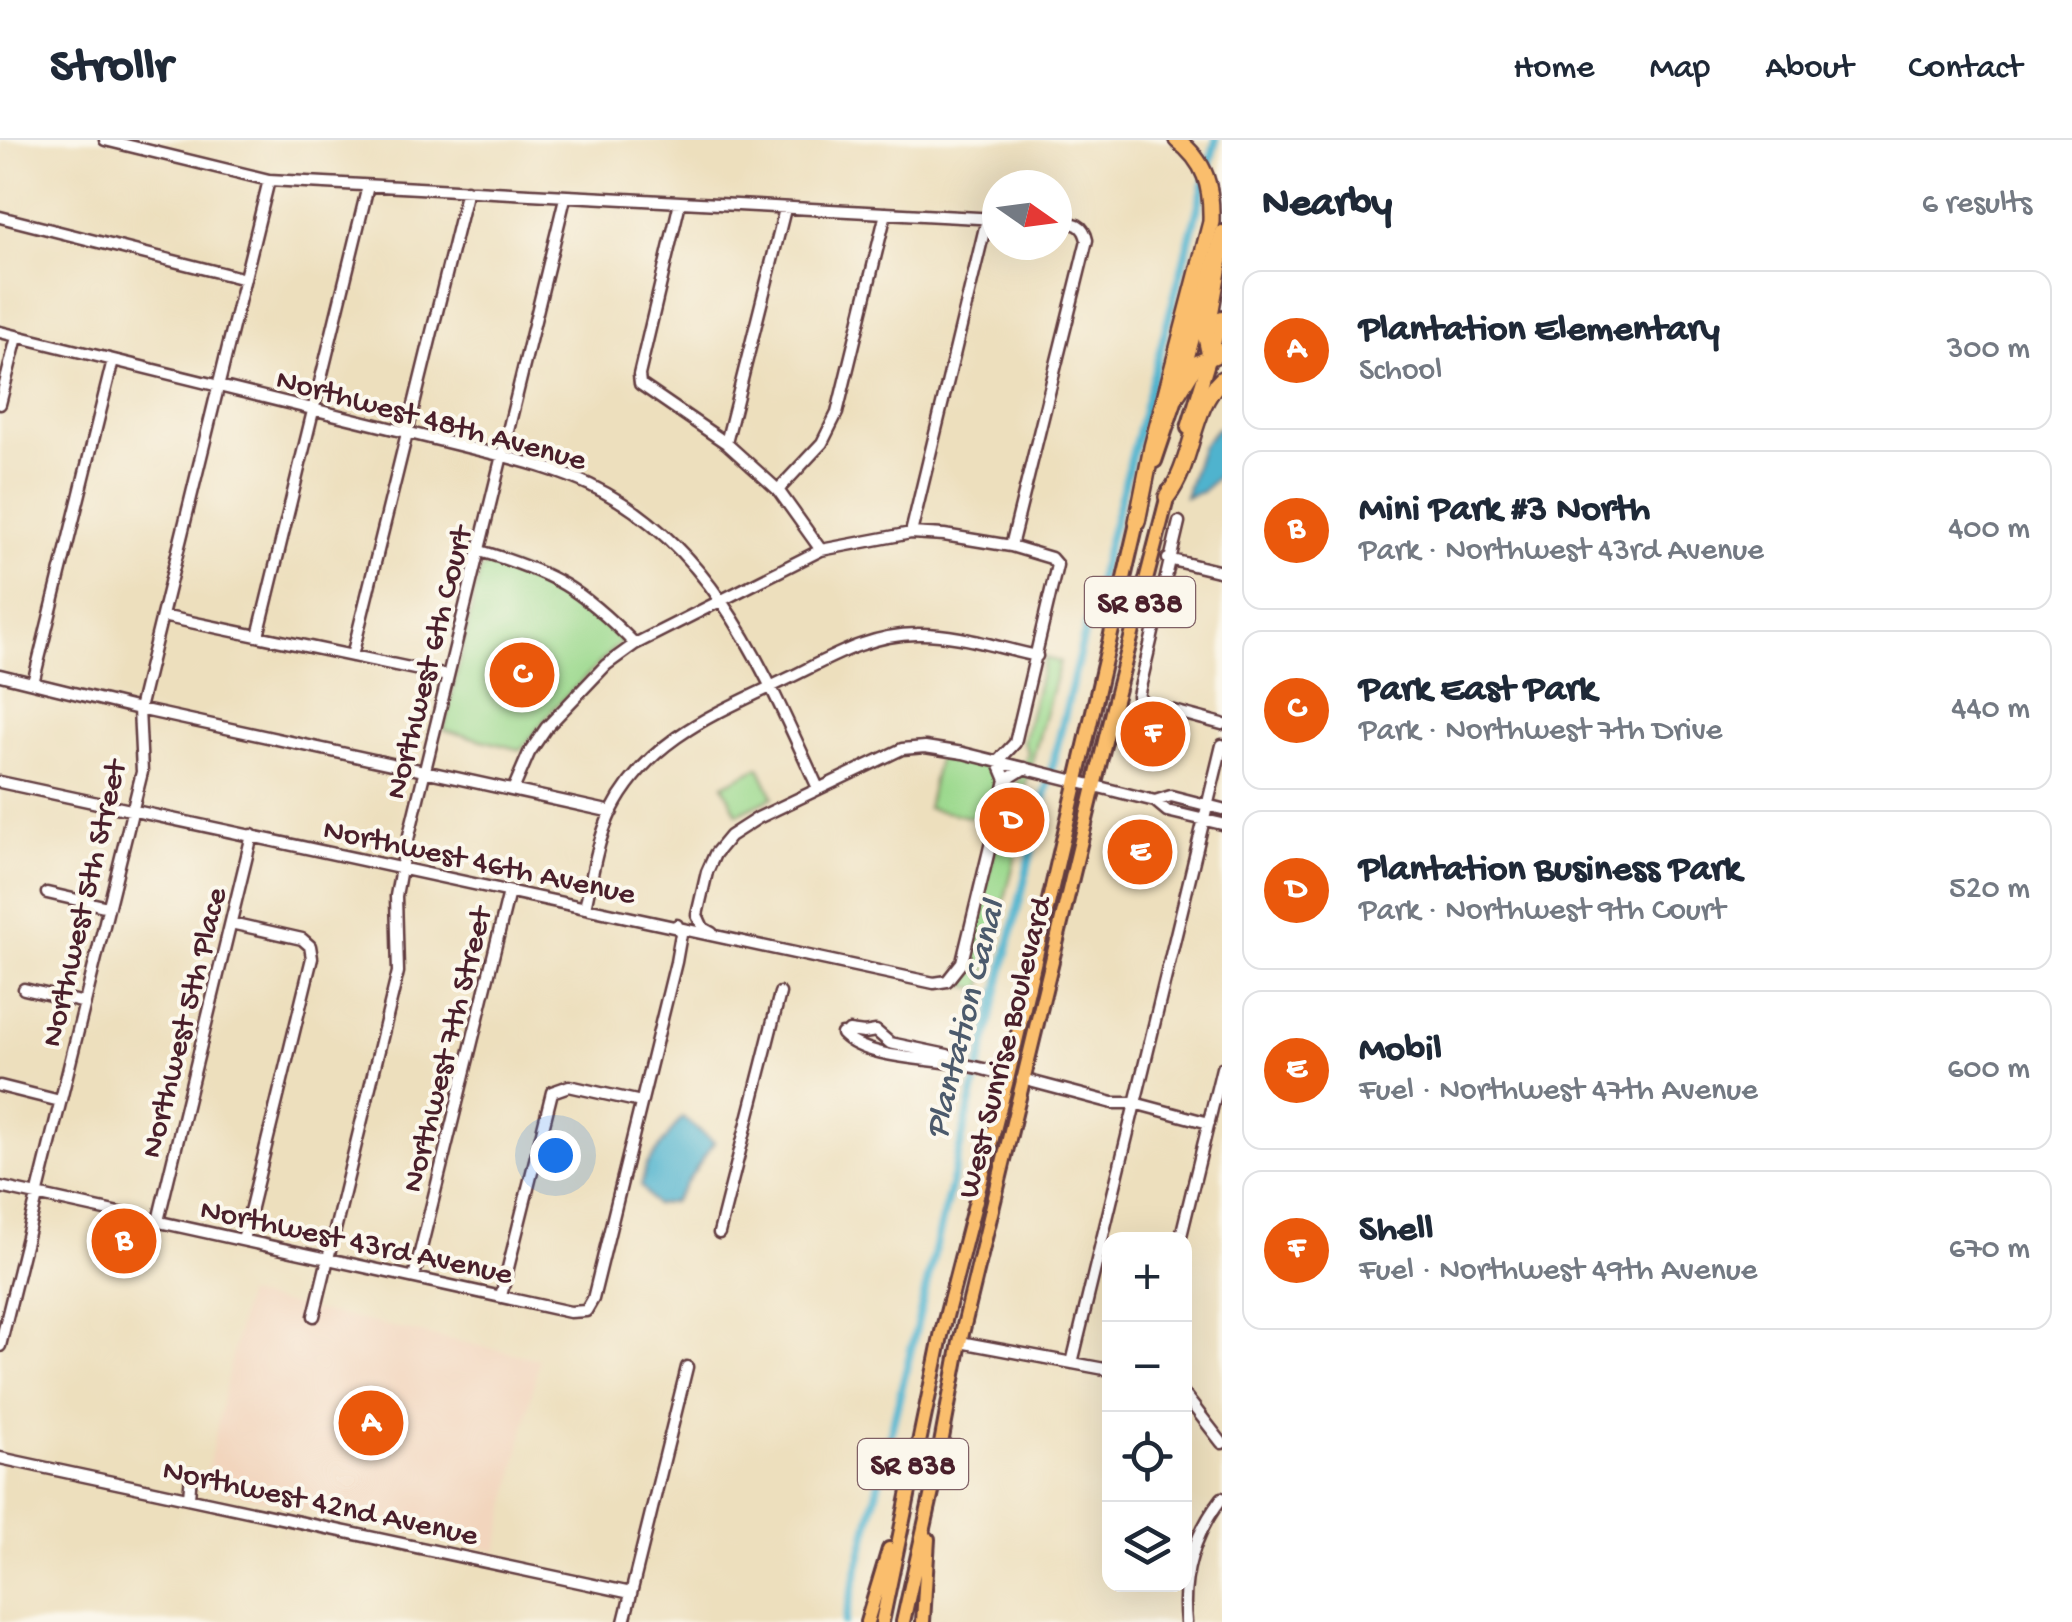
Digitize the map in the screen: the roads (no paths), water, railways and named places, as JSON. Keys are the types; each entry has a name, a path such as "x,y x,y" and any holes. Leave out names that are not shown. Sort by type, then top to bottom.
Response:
{"highway":[{"path":"1137,522 1152,447 1216,227 1206,172 1180,142"},
{"path":"1178,393 1196,364 1218,356 1206,336 1222,250"},
{"path":"1167,496 1181,479 1207,396 1222,379"}],"main road":[{"name":"West Sunrise Boulevard","path":"903,1622 960,1342 1018,1094 1008,1076 1012,1055 1137,522 1178,393 1216,227"},
{"name":"West Sunrise Boulevard","path":"882,1622 948,1307 1008,1076 1094,786 1167,496 1218,356 1222,317"},
{"path":"948,1307 960,1342"},
{"path":"867,1622 909,1484"},
{"path":"923,1622 932,1492"}],"street":[{"path":"105,140 269,180 982,218"},
{"name":"Northwest 5th Street","path":"0,1346 142,772 139,709 269,180"},
{"path":"258,636 368,186"},
{"path":"352,656 467,190"},
{"name":"Northwest 6th Court","path":"314,1316 398,972 396,896 401,868 565,198"},
{"path":"680,202 640,384 726,444 778,490 821,550"},
{"path":"726,444 785,209"},
{"path":"778,490 822,443 837,413 886,212"},
{"path":"0,217 244,279"},
{"path":"1011,546 1087,240 1085,230 1072,223"},
{"path":"911,533 982,258"},
{"name":"Northwest 48th Avenue","path":"0,332 503,456 563,473 633,511 668,538 722,599 818,788"},
{"path":"0,404 16,336"},
{"path":"33,683 113,360"},
{"path":"1179,522 1138,696 1144,703 1222,724"},
{"path":"513,790 546,728 606,666 635,644 821,550 911,533 1011,546 1050,558 1057,565 1015,743 998,761"},
{"path":"480,550 550,574 581,592 635,644"},
{"path":"1168,559 1222,572"},
{"path":"162,616 448,676"},
{"path":"585,908 598,850 612,812 646,762 691,726 874,639 918,634 1037,656"},
{"path":"0,675 612,812"},
{"path":"1015,743 1026,768"},
{"path":"1072,1364 1222,746"},
{"path":"717,936 703,928 698,915 707,872 730,836 818,788 902,749 925,747 998,761 1156,801 1167,810 1222,824"},
{"path":"998,761 1006,780 1026,768"},
{"name":"Northwest 46th Avenue","path":"0,782 934,983 948,981 962,962 1006,780"},
{"path":"1156,801 1171,796 1222,809"},
{"name":"Northwest 5th Place","path":"158,1221 252,835"},
{"path":"47,892 108,907"},
{"name":"Northwest 7th Street","path":"414,1277 508,892"},
{"path":"679,945 673,926 688,924 698,915"},
{"path":"231,923 302,940 310,946 312,958 242,1240"},
{"path":"501,1296 549,1098 556,1088 569,1086 641,1102 679,945 685,936 696,933"},
{"path":"24,989 85,1004"},
{"path":"719,1232 780,993"},
{"path":"966,1065 947,1054 890,1043 876,1031 849,1030 844,1034 848,1040 876,1053 966,1065 1114,1104 1134,1104 1209,1123"},
{"path":"860,1046 864,1033"},
{"path":"1182,1232 1222,1068"},
{"path":"0,1086 60,1101"},
{"name":"Northwest 43rd Avenue","path":"0,1187 570,1312 586,1311 594,1299 641,1102"},
{"path":"960,1342 1102,1369"},
{"path":"624,1622 687,1366"},
{"path":"1192,1404 1222,1443"},
{"name":"Northwest 42nd Avenue","path":"0,1458 630,1593"},
{"path":"189,1497 191,1474"},
{"path":"1186,1622 1190,1558 1197,1538 1222,1498"}],"water":[{"path":"1217,428 1222,428 1222,472 1202,492 1185,497 1201,447"},
{"path":"682,1117 714,1142 673,1202 655,1205 641,1186 646,1166"}],"waterway":[{"name":"Plantation Canal","path":"845,1622 1085,631 1216,140"}],"place":[{"name":"Park East Park","path":"522,675"},
{"name":"Shell","path":"1153,734"},
{"name":"Plantation Business Park","path":"1012,820"},
{"name":"Mobil","path":"1140,852"},
{"name":"Mini Park #3 North","path":"124,1241"},
{"name":"Plantation Elementary","path":"371,1423"}]}
